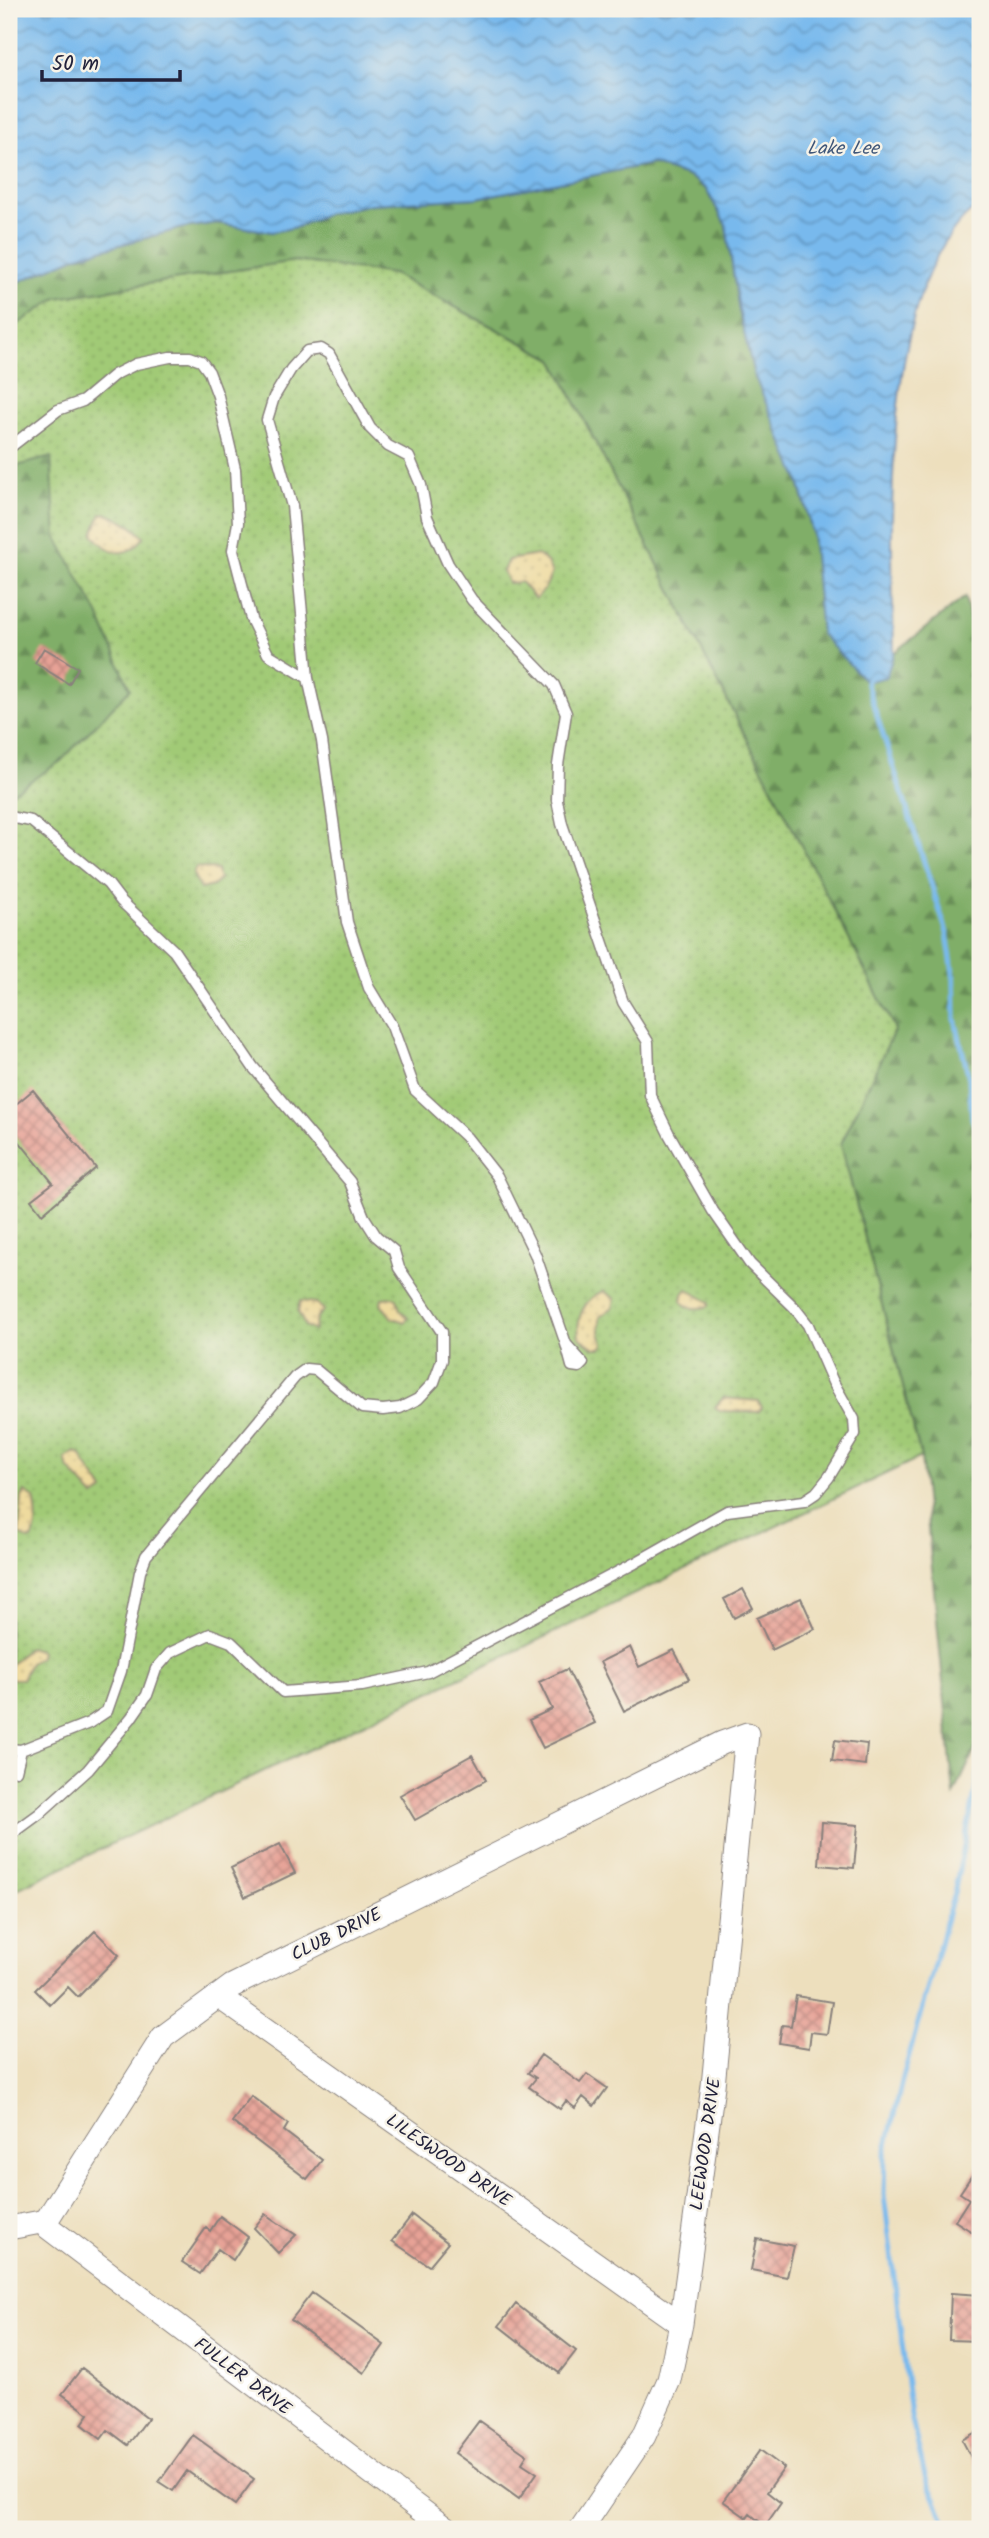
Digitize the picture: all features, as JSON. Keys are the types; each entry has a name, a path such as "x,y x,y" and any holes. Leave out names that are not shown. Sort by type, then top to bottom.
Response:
{"street":[{"name":"CLUB DRIVE","path":"41,2222 46,2221 163,2037 218,1996 649,1779 747,1734"},
{"name":"LEEWOOD DRIVE","path":"581,2529 644,2436 669,2380 681,2324 713,2086 747,1734"},
{"name":"LILESWOOD DRIVE","path":"218,1996 681,2324"},
{"path":"9,2228 41,2222"},
{"name":"FULLER DRIVE","path":"41,2222 446,2529"}],"lane":[{"path":"9,1836 39,1814 88,1770 141,1702 162,1661 191,1642 210,1634 231,1642 283,1692 362,1686 428,1672 727,1511 804,1501 816,1493 829,1477 855,1434 854,1419 833,1382 808,1325 794,1307 750,1264 713,1211 650,1095 648,1042 623,1002 562,824 557,800 561,737 566,713 562,700 554,685 472,600 448,564 427,517 421,485 409,457 388,446 370,428 330,354 321,349 307,351 290,369 274,397 267,420 292,506 308,678 322,741 347,922 369,988 392,1026 415,1090 467,1138 497,1176 535,1254 566,1344"},
{"path":"9,448 58,411 83,401 114,375 136,364 170,357 190,357 201,361 209,372 218,397 235,469 238,523 233,551 251,619 268,653 308,678"},
{"path":"9,817 31,821 108,884 121,901 174,951 253,1068 350,1182 364,1217 376,1236 394,1251 399,1268 442,1332 442,1360 434,1382 418,1399 400,1408 362,1408 316,1370 306,1369 295,1377 146,1556 140,1572 121,1671 107,1711 89,1723 22,1750 9,1749"},
{"path":"16,1771 22,1750"}],"green space":[{"path":"651,164 690,177 706,189 726,225 739,311 798,478 812,532 866,681 886,677 894,653 965,597 980,670 980,1739 954,1795 921,1457 841,1144 895,1029 553,359 393,274 295,261 57,298 9,330 9,286 78,256 183,228 217,223 272,232 297,227 326,214 371,204 477,198"},
{"path":"295,261 393,274 553,359 895,1029 841,1144 921,1457 9,1893 9,330 57,298"},
{"path":"51,457 56,536 98,614 130,689 61,761 9,795 9,468"}],"sand":[{"path":"106,513 129,524 144,537 125,552 105,547 93,534 101,514"},
{"path":"538,555 547,562 552,573 544,590 535,599 521,582 508,583 503,571 508,560"},
{"path":"196,867 217,870 219,880 213,886 200,889 193,874"},
{"path":"687,1289 709,1302 709,1306 695,1308 685,1305 682,1302 683,1294"},
{"path":"604,1291 615,1299 613,1307 600,1317 600,1333 604,1344 601,1348 594,1348 579,1337 580,1316 591,1298"},
{"path":"393,1297 408,1318 405,1322 392,1318 381,1304 382,1298"},
{"path":"300,1301 316,1303 324,1310 316,1318 314,1331 305,1326 298,1312"},
{"path":"723,1398 759,1401 762,1408 758,1412 719,1411 715,1407"},
{"path":"75,1452 81,1455 104,1491 94,1497 68,1468 65,1459"},
{"path":"25,1492 34,1498 36,1513 35,1533 33,1538 28,1540 19,1533 22,1497"},
{"path":"29,1647 41,1651 40,1657 30,1663 22,1679 11,1679 10,1665"}],"water":[{"name":"Lake Lee","path":"9,9 980,9 980,204 946,240 922,289 907,348 897,413 893,480 894,653 886,677 866,682 821,634 812,532 806,507 798,478 754,375 739,311 726,225 706,189 690,177 651,164 477,198 371,204 326,214 297,227 272,232 217,223 183,228 78,256 9,286"}],"building":[{"path":"44,648 78,668 69,684 35,663"},
{"path":"33,1090 96,1168 42,1214 31,1200 53,1183 9,1129 9,1110"},
{"path":"743,1589 753,1608 734,1618 724,1599"},
{"path":"801,1598 815,1629 772,1650 757,1618"},
{"path":"630,1647 639,1667 674,1650 689,1679 624,1711 600,1662"},
{"path":"567,1669 595,1723 543,1748 529,1720 552,1709 539,1682"},
{"path":"835,1740 867,1744 865,1765 832,1761"},
{"path":"472,1755 486,1780 415,1820 400,1795"},
{"path":"822,1822 858,1825 854,1868 819,1865"},
{"path":"280,1844 295,1873 245,1897 231,1868"},
{"path":"95,1931 119,1955 78,1997 68,1987 50,2005 35,1990"},
{"path":"796,1996 832,2002 827,2034 811,2032 809,2048 779,2043 782,2025 791,2026"},
{"path":"541,2055 580,2083 587,2074 607,2088 594,2106 583,2097 575,2108 566,2101 560,2109 529,2087 536,2078 528,2073"},
{"path":"251,2096 288,2124 284,2131 322,2160 307,2179 232,2122"},
{"path":"980,2163 980,2237 955,2221 969,2199 960,2193"},
{"path":"265,2214 296,2235 278,2253 254,2228"},
{"path":"412,2215 448,2243 429,2266 392,2241"},
{"path":"220,2216 248,2237 233,2260 218,2249 200,2274 182,2262 206,2228 210,2231"},
{"path":"757,2239 794,2246 787,2277 751,2270"},
{"path":"312,2293 384,2345 364,2373 291,2320"},
{"path":"951,2293 980,2295 979,2341 949,2340"},
{"path":"516,2304 576,2351 559,2373 499,2326"},
{"path":"82,2368 148,2418 128,2445 108,2430 101,2439 82,2424 89,2414 62,2394"},
{"path":"479,2421 527,2455 522,2463 537,2473 519,2499 455,2453"},
{"path":"980,2430 980,2474 962,2440"},
{"path":"193,2435 254,2479 235,2505 187,2471 173,2491 159,2482"},
{"path":"760,2450 784,2468 767,2492 781,2503 765,2526 750,2514 747,2518 723,2501"}],"waterway":[{"path":"871,676 866,682 947,933 954,979 955,1019 969,1078 972,1118 980,1138"},
{"path":"948,2529 925,2476 911,2416 884,2195 885,2154 902,2081 955,1889 980,1769"}]}
